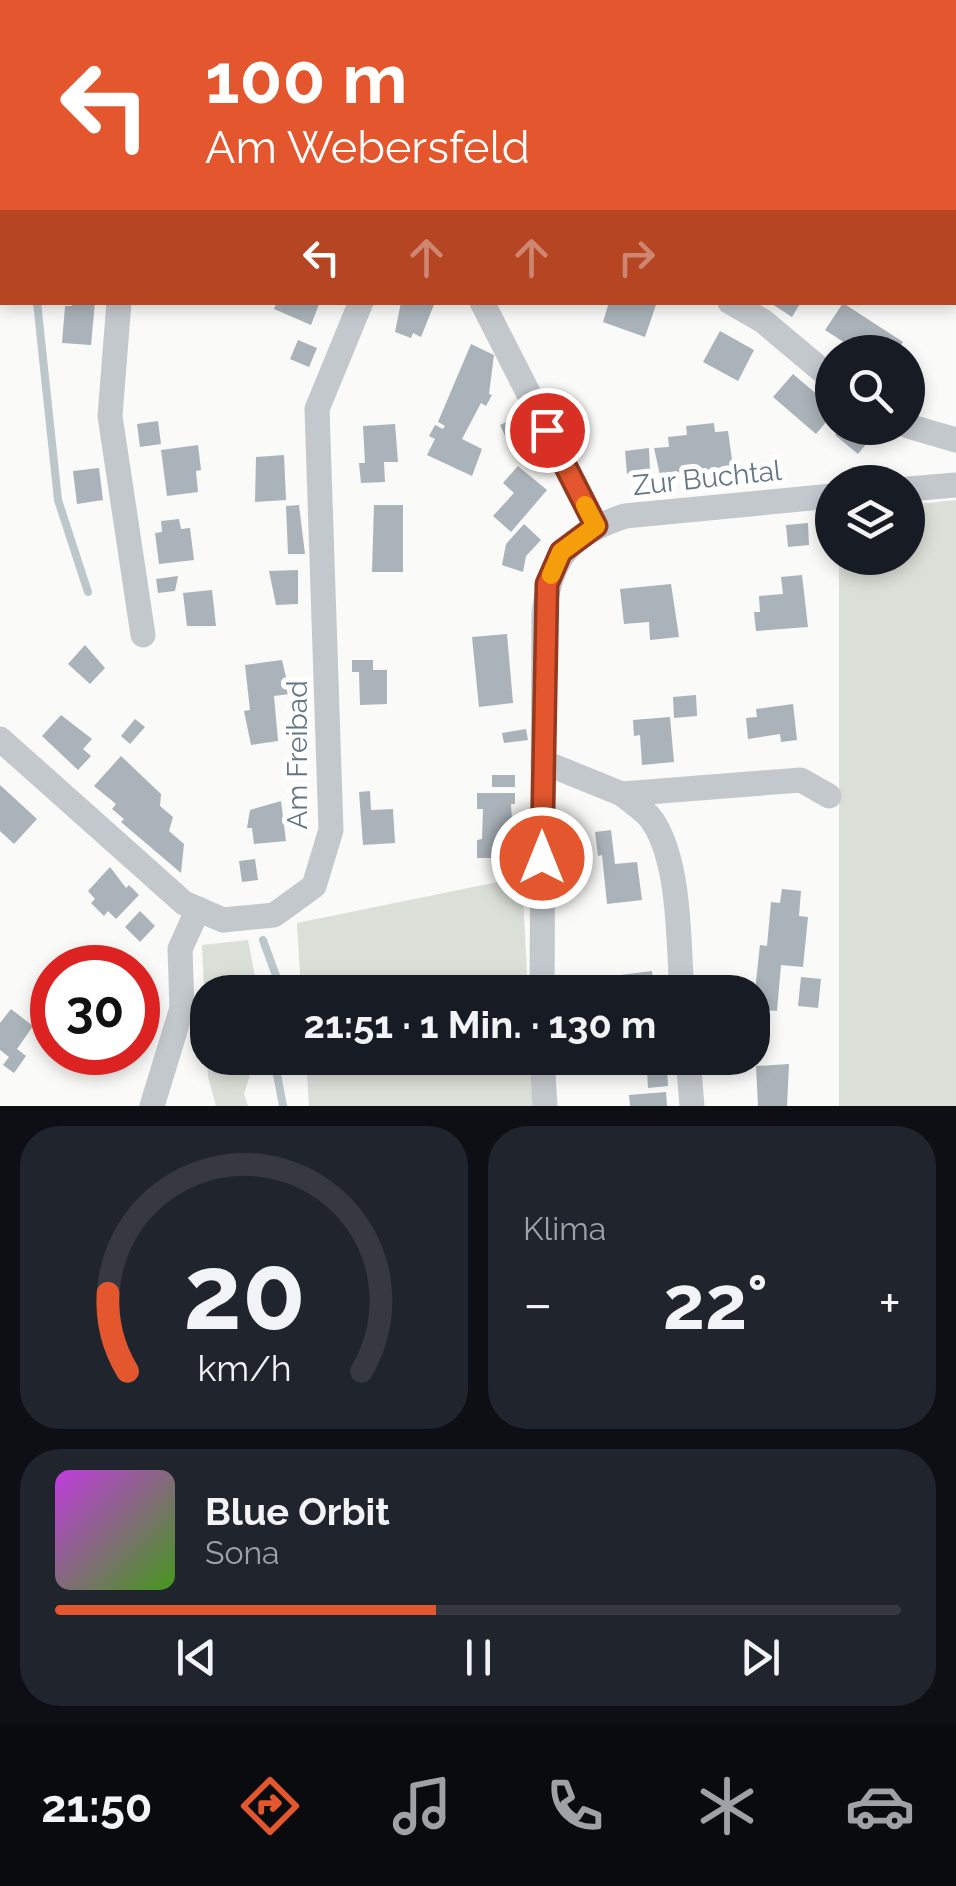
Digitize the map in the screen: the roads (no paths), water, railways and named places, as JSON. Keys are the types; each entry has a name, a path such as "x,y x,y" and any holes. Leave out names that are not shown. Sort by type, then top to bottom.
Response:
{"street":[{"path":"119,305 110,416 143,635"},
{"name":"Am Freibad","path":"0,739 184,903 223,920 274,915 314,886 332,830 317,408 359,305"},
{"path":"484,305 596,526"},
{"path":"735,305 763,321 815,365"},
{"path":"925,431 956,440"},
{"path":"925,488 956,485"},
{"name":"Zur Buchtal","path":"542,975 547,584 561,552 596,526 625,516 815,498"},
{"path":"543,762 622,794 651,817 665,845 671,870 680,975"},
{"path":"622,794 801,780 829,796"},
{"path":"152,1106 182,1008 180,949 198,909"},
{"path":"543,1075 546,1106"},
{"path":"689,1075 692,1106"}],"waterway":[{"path":"37,305 58,500 88,592"},
{"path":"263,940 276,975"},
{"path":"277,1075 283,1106"}]}
